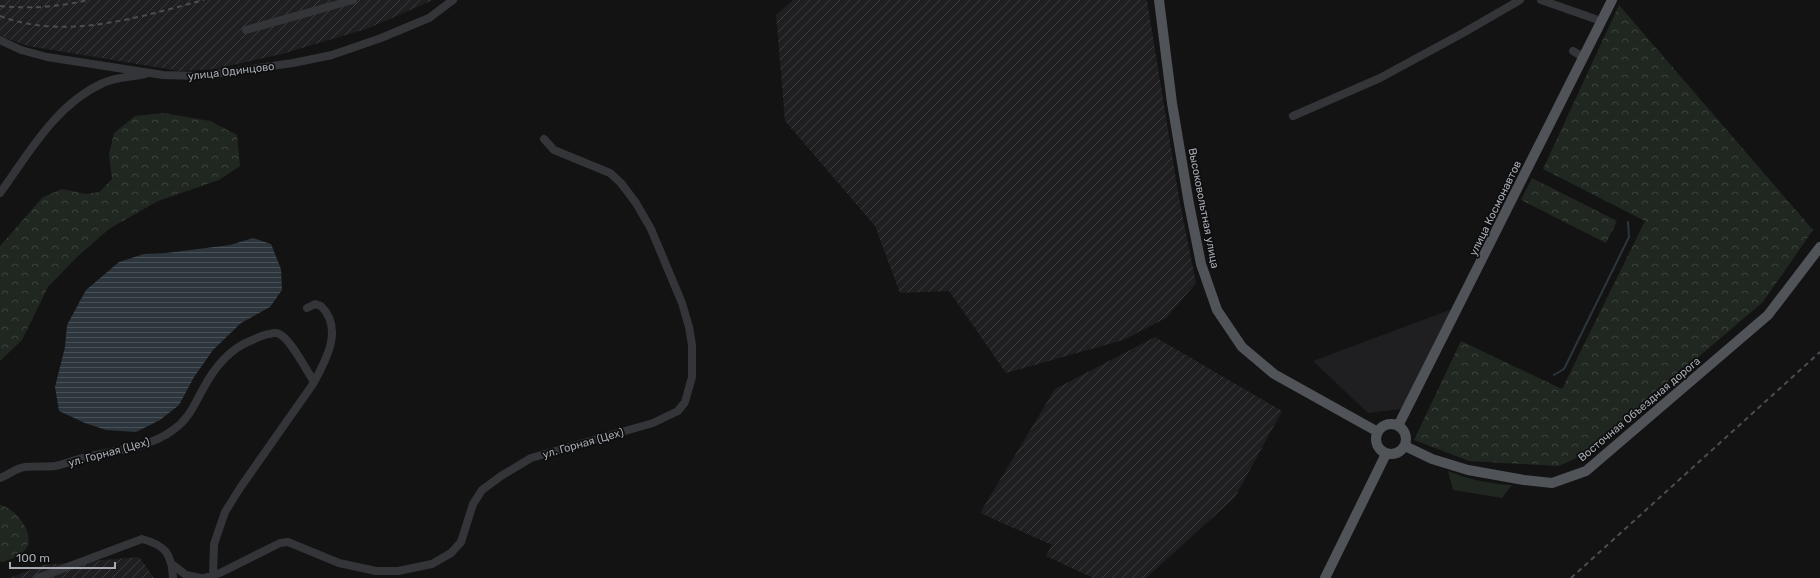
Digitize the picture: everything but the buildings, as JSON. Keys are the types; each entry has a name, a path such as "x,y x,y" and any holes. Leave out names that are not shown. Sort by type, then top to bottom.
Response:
{"main road":[{"name":"Высоковольтная улица","path":"1159,0 1172,102 1189,204 1202,264 1217,310 1242,347 1274,374 1378,432"},
{"name":"улица Космонавтов","path":"1398,426 1612,0"},
{"name":"Восточная Объездная дорога","path":"1405,446 1432,459 1468,470 1524,480 1552,483 1586,471 1768,315 1820,247"},
{"path":"1387,425 1398,426 1406,436 1405,446 1397,453 1386,454 1380,450 1377,444 1376,438 1378,432 1387,425"},
{"path":"1324,578 1386,454"}],"street":[{"path":"246,30 353,0"},
{"name":"улица Одинцово","path":"0,40 21,50 47,57 150,73 184,77 228,74 332,55 381,38 429,18 453,0"},
{"path":"1293,116 1380,78 1520,0"},
{"path":"1541,0 1601,21"},
{"path":"1573,52 1584,57"},
{"path":"0,193 52,123 66,107 88,91 105,82 150,73"},
{"name":"ул. Горная (Цех)","path":"39,578 142,539 157,543 167,553 173,565 186,575 202,578 213,575 280,543 288,542 339,563 376,571 398,571 432,564 451,553 461,542 473,504 482,490 501,476 531,458 653,423 678,411 685,402 692,377 692,345 689,327 682,303 651,229 636,203 621,183 610,172 554,150 544,139"},
{"path":"213,575 214,544 225,512 240,488 313,384 326,360 331,345 333,330 331,319 321,306 316,304 307,308"},
{"name":"ул. Горная (Цех)","path":"0,478 16,469 61,465 74,460 139,446 163,436 174,430 186,419 219,363 239,346 269,334 279,334 285,338 313,380 313,384"},
{"path":"173,565 173,578"}],"shaded area":[{"path":"0,0 433,0 369,28 282,54 215,69 180,71 28,46 6,38 0,35"},
{"path":"793,0 1147,0 1179,198 1196,283 1166,318 1123,340 1006,373 949,291 900,293 875,226 785,121 776,15"},
{"path":"253,238 271,244 281,269 282,290 270,307 241,323 213,350 194,377 179,405 160,420 136,432 106,430 85,423 59,411 55,387 65,347 67,325 86,290 119,262 144,254 166,253 230,245"},
{"path":"1455,308 1401,409 1368,413 1313,361"},
{"path":"1155,337 1282,411 1235,497 1146,578 1093,578 1046,556 1052,545 980,513 1055,389"},
{"path":"139,557 154,578 10,578 43,565"}],"green space":[{"path":"1619,5 1813,230 1763,302 1583,455 1559,466 1469,461 1414,440 1461,341 1562,389 1645,221 1543,169"},
{"path":"164,113 210,121 237,135 240,166 219,180 158,201 109,229 77,257 48,287 22,340 0,361 0,246 43,197 62,189 86,194 99,192 112,179 109,154 114,133 135,116"},
{"path":"1532,178 1617,221 1606,243 1521,200"},
{"path":"1448,471 1479,481 1512,485 1502,498 1453,490"},
{"path":"0,505 12,511 23,523 27,530 28,544 25,550 19,555 0,562"}],"waterway":[{"path":"1554,375 1564,369 1629,237 1628,222"}],"railway":[{"path":"0,6 44,7 88,0"},
{"path":"0,16 25,23 51,26 102,24 154,13 204,0"},
{"path":"1571,578 1820,352"}]}
